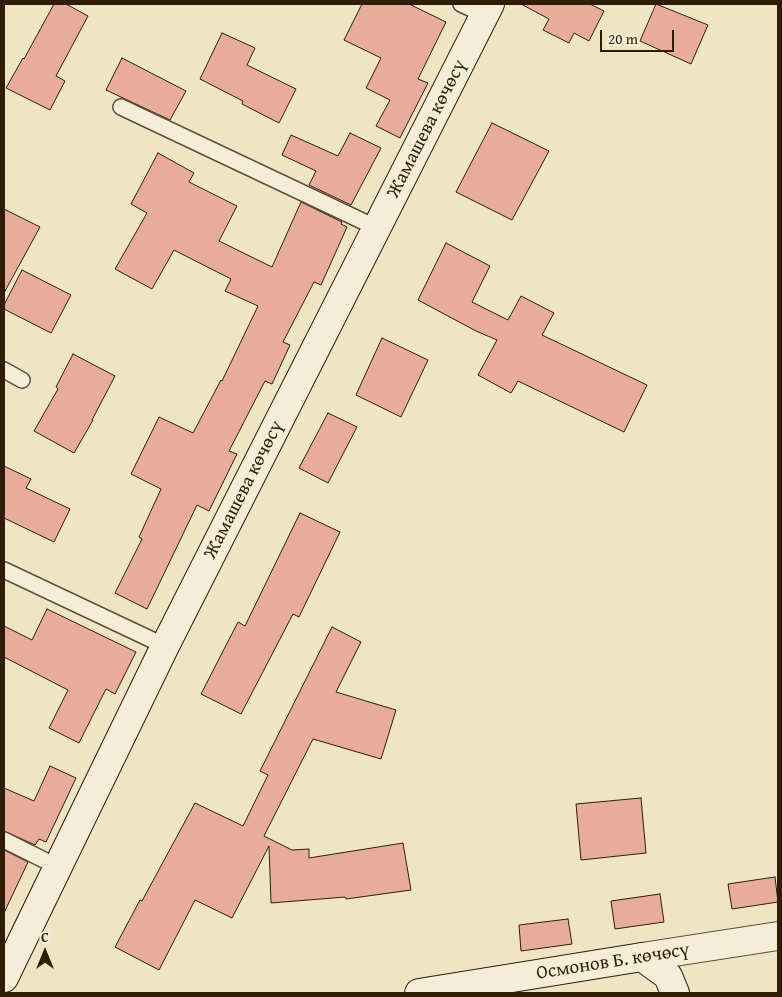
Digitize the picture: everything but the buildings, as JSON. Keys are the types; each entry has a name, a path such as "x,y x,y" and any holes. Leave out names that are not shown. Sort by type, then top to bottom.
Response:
{"main road":[{"name":"Жамашева көчөсү","path":"4,978 165,646 378,228 479,7"},
{"name":"Осмонов Б. көчөсү","path":"419,993 778,936"},
{"path":"642,957 668,976 676,993"}],"lane":[{"path":"121,107 378,228"},
{"path":"4,370 22,380"},
{"path":"4,570 165,646"},
{"path":"4,840 58,867"}]}
